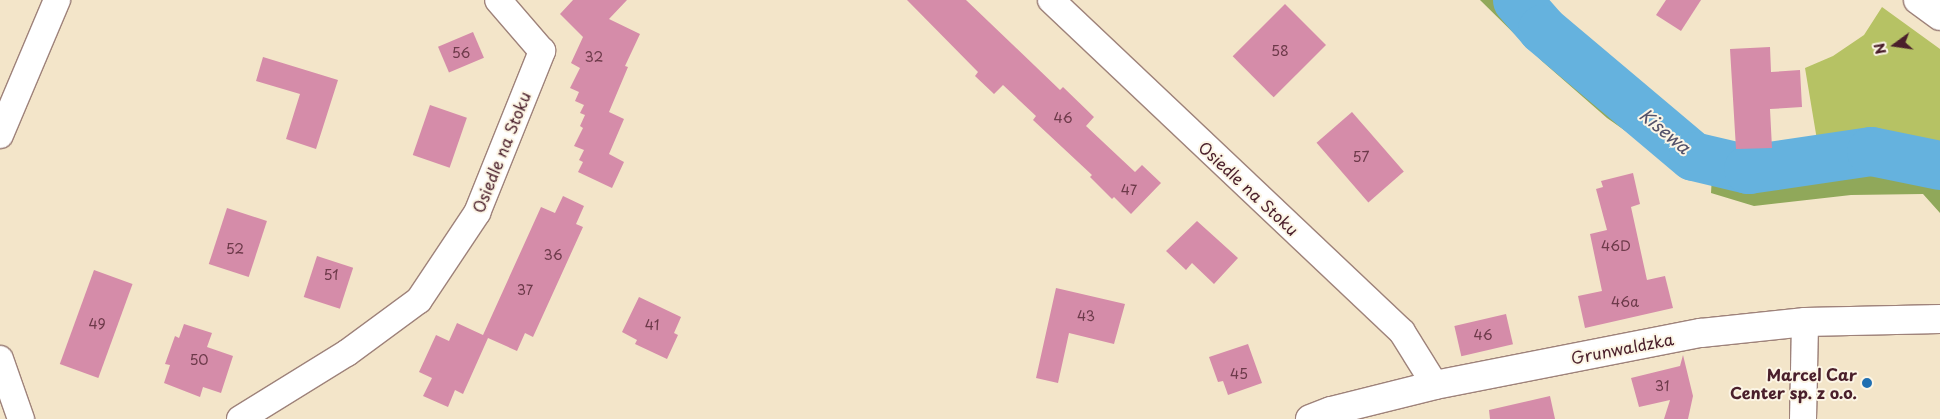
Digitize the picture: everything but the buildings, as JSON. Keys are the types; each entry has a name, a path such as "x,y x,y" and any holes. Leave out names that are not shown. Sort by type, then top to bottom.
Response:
{"main road":[{"path":"1918,0 1940,16"},
{"name":"Grunwaldzka","path":"1310,419 1435,385 1691,335 1805,322 1940,319"}],"street":[{"path":"0,135 58,0"},
{"name":"Osiedle na Stoku","path":"240,419 347,353 419,300 477,213 542,51 498,0"},
{"name":"Osiedle na Stoku","path":"1051,0 1402,332 1435,385"},
{"path":"1803,419 1805,322"},
{"path":"0,360 21,419"}],"green space":[{"path":"1480,0 1547,0 1587,43 1686,126 1637,139 1607,118 1543,62"},
{"path":"1882,7 1940,49 1940,165 1871,151 1820,158 1805,68 1833,56 1864,35"},
{"path":"1871,151 1940,165 1940,213 1923,194 1851,195 1754,206 1711,193 1712,176 1721,162 1748,168"}],"waterway":[{"name":"Kisewa","path":"1517,0 1542,29 1693,156 1748,169 1871,151 1940,165"}],"place":[{"name":"Marcel Car Center sp. z o.o.","path":"1867,383"}]}
